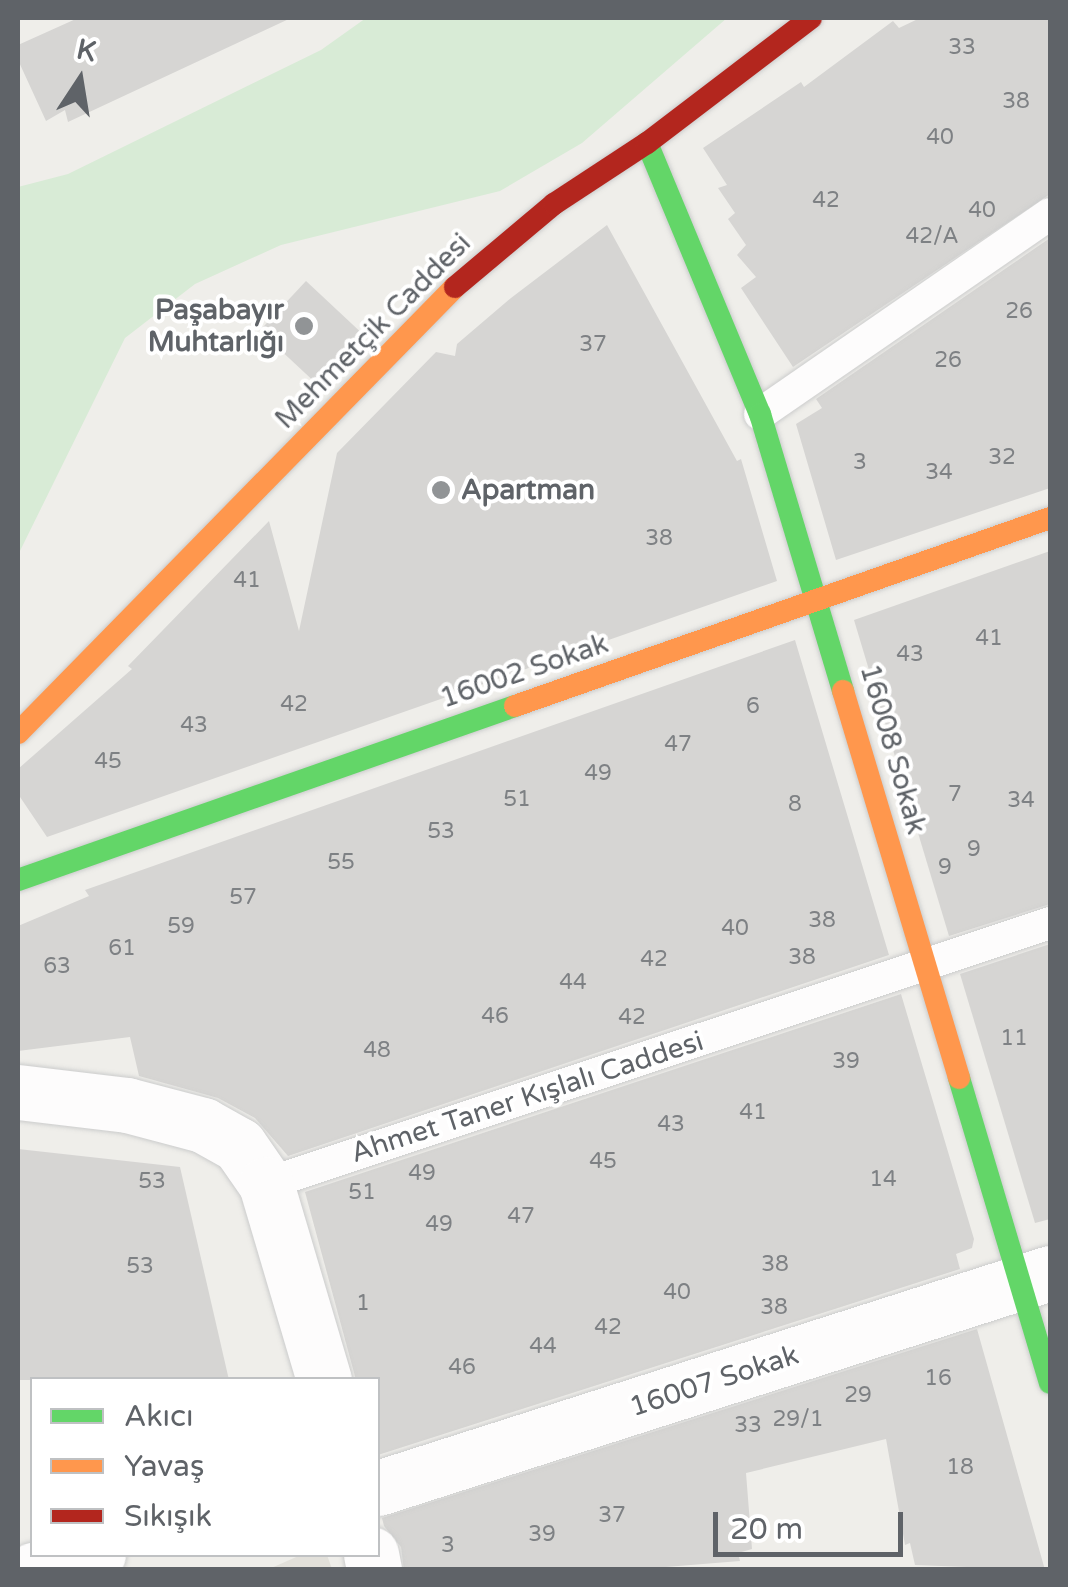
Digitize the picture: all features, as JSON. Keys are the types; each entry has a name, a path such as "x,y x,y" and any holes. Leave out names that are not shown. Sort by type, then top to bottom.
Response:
{"street":[{"name":"Mehmetçik Caddesi","path":"18,734 458,284 554,204 647,143 811,18"},
{"name":"16008 Sokak","path":"647,143 760,414 925,965 1035,1278 1050,1382"},
{"name":"16002 Sokak","path":"18,880 1050,518"},
{"path":"18,1092 127,1105 202,1125 239,1144 266,1184 323,1377"},
{"name":"16007 Sokak","path":"380,1487 1035,1278"},
{"path":"34,1570 86,1557"}],"lane":[{"path":"760,414 1050,214"},
{"name":"Ahmet Taner Kışlalı Caddesi","path":"266,1184 1050,922"}],"shaded area":[{"path":"296,1557 328,1557 332,1569 269,1569"}],"green space":[{"path":"366,18 727,18 582,143 500,191 281,245 195,284 125,338 18,555 18,187 68,174 321,50"}],"building":[{"path":"78,18 291,18 68,122 65,110 46,121 18,60 18,45"},
{"path":"920,18 1050,18 1050,194 793,367 741,288 756,277 737,255 746,245 728,219 735,213 718,188 727,185 703,148 801,82 804,87 893,21 899,28"},
{"path":"607,225 737,461 741,459 777,581 47,837 18,794 18,769 132,669 128,666 269,521 299,631 337,453 436,352 455,356 457,344"},
{"path":"1050,238 1050,488 836,560 796,424 822,408 816,399"},
{"name":"Paşabayır Muhtarlığı","path":"306,281 364,335 317,385 260,331"},
{"path":"1050,551 1050,904 949,936 854,620"},
{"path":"795,640 889,955 288,1156 255,1118 218,1098 139,1076 130,1037 18,1051 18,926 89,896 85,890"},
{"path":"1050,944 1050,1219 1035,1223 960,974"},
{"path":"901,994 974,1239 972,1248 956,1254 960,1269 380,1454 380,1377 355,1377 305,1192"},
{"path":"18,1149 180,1167 228,1377 18,1380"},
{"path":"977,1329 1045,1570 915,1565 910,1543 905,1545 886,1439 746,1473 752,1549 738,1553 740,1561 629,1570 404,1570 401,1547 384,1526 382,1518"}],"traffic: fast":[{"path":"647,143 760,414 843,691"},
{"path":"18,880 515,706"},
{"path":"959,1078 1050,1383"}],"traffic: slow":[{"path":"18,733 455,287"},
{"path":"515,706 1050,518"},
{"path":"843,691 959,1078"}],"traffic: jam":[{"path":"455,287 554,204 647,143 811,18"}],"place":[{"name":"Paşabayır Muhtarlığı","path":"304,326"},
{"name":"Apartman","path":"441,490"}]}
